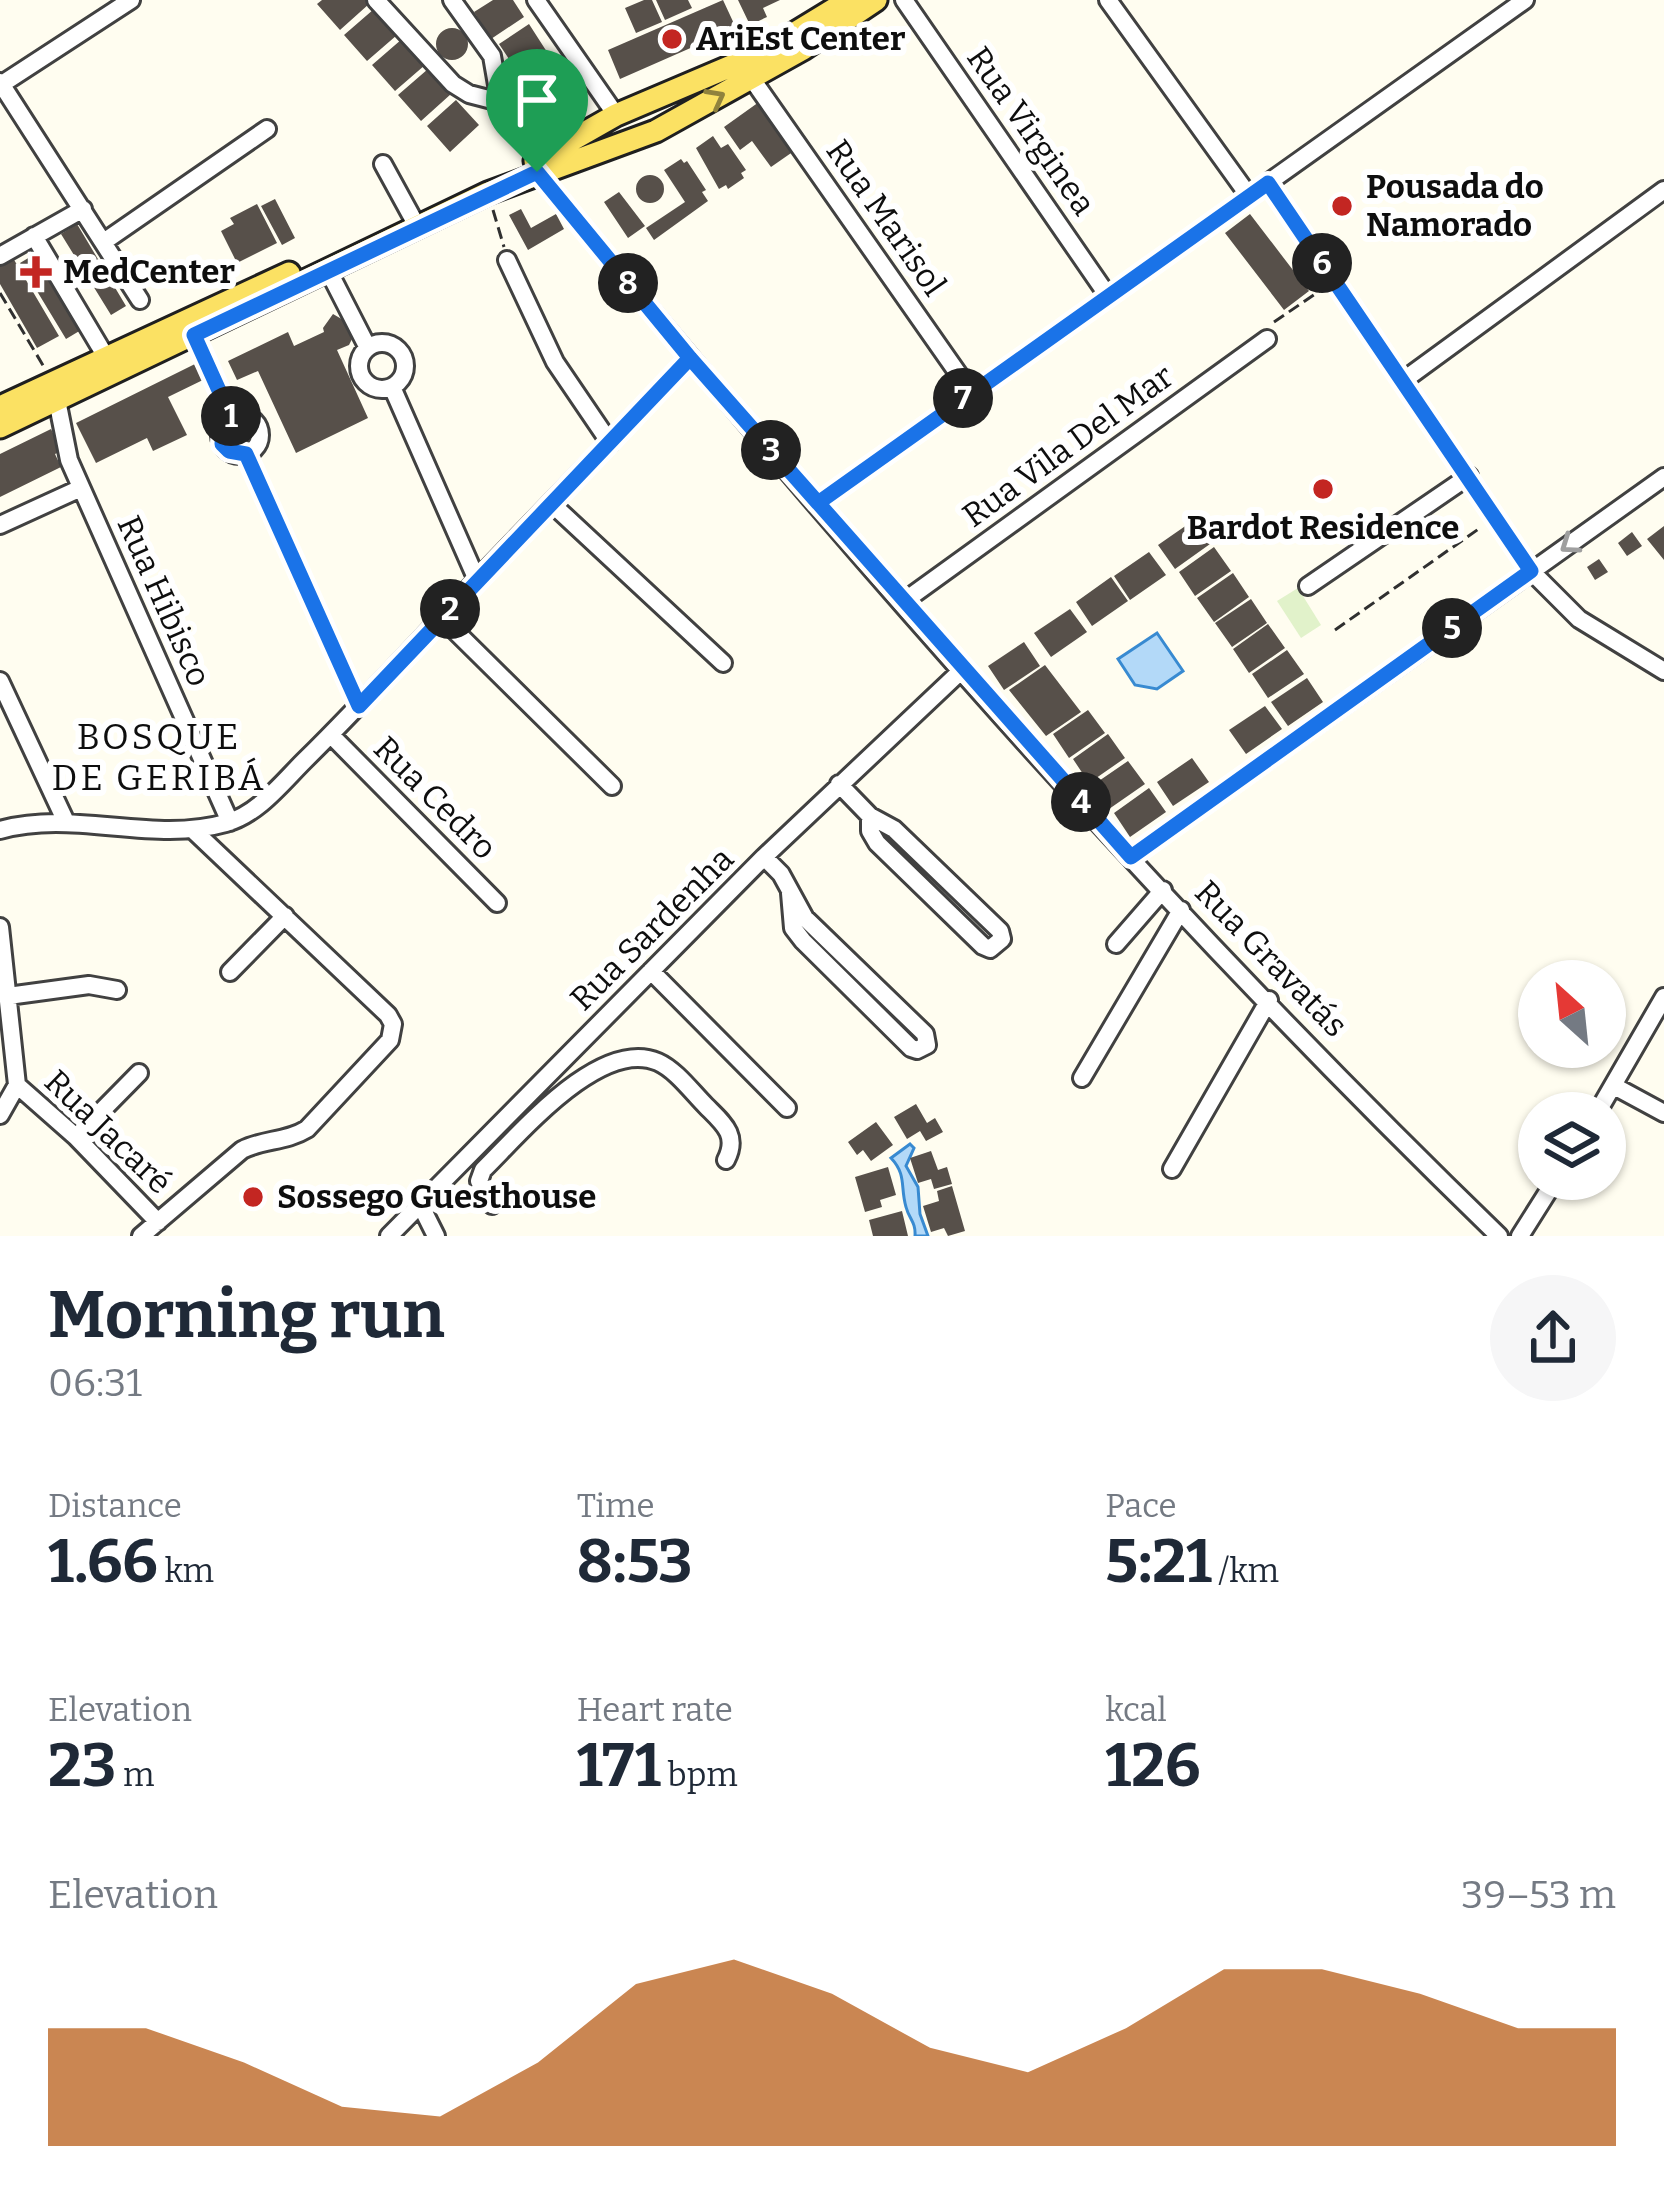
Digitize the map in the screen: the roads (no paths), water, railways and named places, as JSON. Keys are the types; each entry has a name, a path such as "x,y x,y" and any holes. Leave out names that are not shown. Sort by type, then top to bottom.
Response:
{"main road":[{"path":"0,407 55,391 194,335 488,193 610,119 762,53 823,8 849,0"},
{"path":"0,427 106,357 412,217 537,166 614,148 656,131 752,79 876,0"},
{"path":"646,103 656,113 656,131"},
{"path":"610,119 603,139 614,148"}],"street":[{"path":"131,0 1,83 140,300"},
{"path":"376,0 454,84 469,94 500,101"},
{"name":"Rua Gravatás","path":"452,0 492,56 500,101 537,166 690,358 1131,857 1499,1236"},
{"path":"536,0 610,119"},
{"name":"Rua Virginea","path":"904,0 1108,296"},
{"path":"1108,0 1249,196"},
{"path":"818,503 1526,0"},
{"name":"Rua Marisol","path":"752,79 971,392"},
{"path":"105,241 267,129"},
{"path":"383,164 412,217"},
{"path":"1268,183 1531,571 1579,619 1664,671"},
{"path":"1404,380 1664,190"},
{"path":"0,256 82,209"},
{"path":"34,236 106,357"},
{"path":"507,260 555,362 610,443"},
{"path":"328,270 368,348"},
{"path":"194,335 231,417"},
{"name":"Rua Vila Del Mar","path":"903,602 1267,339"},
{"path":"386,343 402,354 404,372 392,387 375,388 362,378 359,362 368,348 386,343"},
{"path":"0,830 66,822 125,831 192,829 230,822 258,807 690,358"},
{"path":"392,387 477,580"},
{"name":"Rua Hibisco","path":"55,391 65,446 81,488 230,822"},
{"path":"240,415 256,424 259,441 246,454 229,451 222,444 223,425 231,417 240,415"},
{"path":"246,454 359,706"},
{"path":"1308,586 1469,476"},
{"path":"1131,857 1664,477"},
{"path":"0,526 81,488"},
{"path":"552,504 723,664"},
{"path":"442,618 612,785"},
{"name":"Rua Sardenha","path":"388,1236 764,857 963,669"},
{"path":"0,681 66,822"},
{"name":"Rua Cedro","path":"331,735 497,903"},
{"path":"839,784 871,816 894,829 1000,931 998,945 983,946 877,843 870,832 871,816"},
{"path":"141,1236 242,1150 292,1138 307,1129 390,1040 392,1024 192,829"},
{"path":"764,857 790,893 814,928 925,1034 927,1046 911,1048 803,941 793,928 790,893"},
{"path":"1116,944 1162,890"},
{"path":"1082,1078 1181,910"},
{"path":"230,972 285,916"},
{"path":"0,927 17,1084 0,1115"},
{"path":"651,970 787,1108"},
{"path":"8,995 89,985 118,990"},
{"path":"1610,1092 1664,997"},
{"path":"1172,1169 1268,1000"},
{"path":"594,1030 621,1060"},
{"path":"492,1205 479,1180 483,1170 561,1096 596,1070 621,1060 647,1059 670,1070 728,1130 733,1143 727,1160"},
{"path":"76,1137 139,1073"},
{"name":"Rua Jacaré","path":"17,1084 158,1222"},
{"path":"1614,1085 1664,1113"},
{"path":"1520,1236 1543,1200"},
{"path":"420,1204 436,1236"}],"water":[{"path":"1157,633 1183,671 1157,689 1135,685 1118,659"},
{"path":"910,1144 914,1148 906,1166 918,1187 928,1236 915,1236 901,1176 891,1158"}],"place":[{"name":"AriEst Center","path":"672,39"},
{"name":"Pousada do Namorado","path":"1342,206"},
{"name":"MedCenter","path":"36,272"},
{"name":"Bardot Residence","path":"1323,489"},
{"name":"Sossego Guesthouse","path":"253,1197"}],"district":[{"name":"BOSQUE DE GERIBÁ","path":"159,758"}]}
